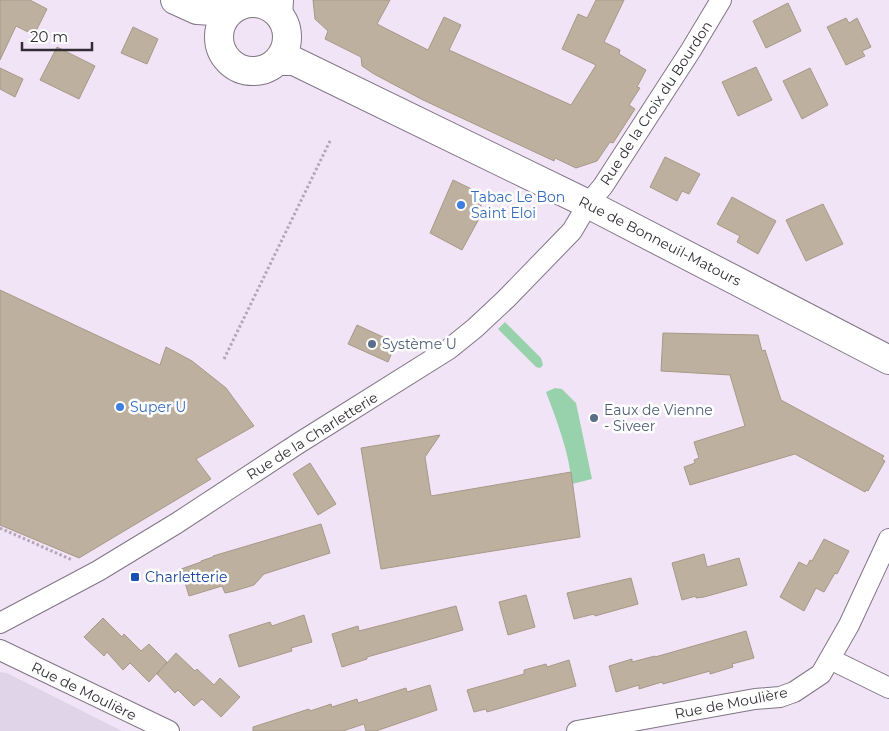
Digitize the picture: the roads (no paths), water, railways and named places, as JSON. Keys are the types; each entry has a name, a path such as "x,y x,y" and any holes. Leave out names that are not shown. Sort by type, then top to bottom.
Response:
{"main road":[{"path":"242,4 271,5 286,25 288,35 286,55 264,70 247,71 239,68 226,58 220,43 219,32 222,21 229,12 242,4"},
{"path":"186,5 229,12"},
{"path":"186,5 220,43"},
{"name":"Rue de Bonneuil-Matours","path":"286,55 588,204 889,360"}],"street":[{"name":"Rue de la Croix du Bourdon","path":"588,204 603,186 722,0"},
{"name":"Rue de la Charletterie","path":"0,623 98,571 178,523 299,443 450,348 506,299 572,231 588,204"},
{"name":"Rue de Moulière","path":"577,731 755,699 780,697 807,684 821,674 830,659 849,625 889,539"},
{"name":"Rue de Moulière","path":"0,650 168,731"},
{"path":"830,659 889,688"}],"place":[{"name":"Tabac Le Bon Saint Eloi","path":"461,205"},
{"name":"Système U","path":"372,344"},
{"name":"Super U","path":"120,407"},
{"name":"Eaux de Vienne - Siveer","path":"594,418"},
{"name":"Charletterie","path":"135,577"}]}
